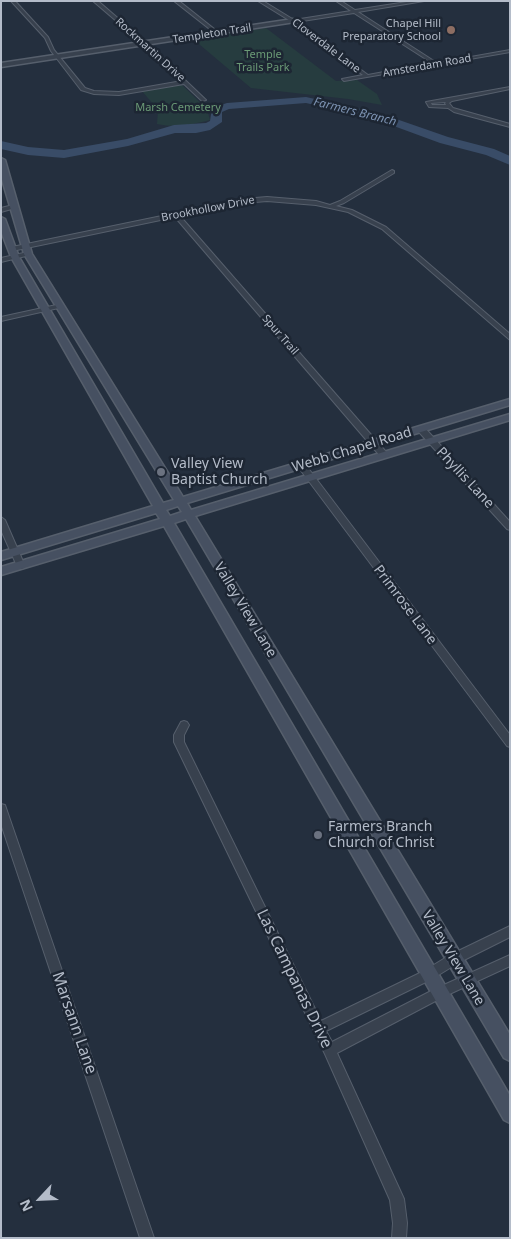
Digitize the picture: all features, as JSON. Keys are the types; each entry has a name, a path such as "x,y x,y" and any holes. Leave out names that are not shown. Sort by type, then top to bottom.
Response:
{"main road":[{"name":"Valley View Lane","path":"2,163 13,207 27,250 181,502 510,1052"},
{"name":"Valley View Lane","path":"1,219 14,253 45,310 510,1114"},
{"name":"Webb Chapel Road","path":"1,556 510,402"},
{"name":"Webb Chapel Road","path":"1,572 510,417"},
{"path":"240,646 261,638"}],"street":[{"path":"13,1 47,38 52,50 83,89 96,94 112,94 185,82"},
{"name":"Rockmartin Drive","path":"95,1 145,44 204,100"},
{"path":"176,1 217,33"},
{"name":"Cloverdale Lane","path":"260,1 293,21 367,76"},
{"path":"338,1 436,64"},
{"name":"Templeton Trail","path":"1,65 59,58 422,1"},
{"name":"Amsterdam Road","path":"344,80 510,52"},
{"path":"510,88 449,104 456,111 510,126"},
{"path":"331,206 342,202 392,172"},
{"name":"Brookhollow Drive","path":"1,260 14,253 176,215 257,199 298,201 331,206 359,215 384,228 510,338"},
{"path":"1,210 13,207"},
{"name":"Spur Trail","path":"176,215 384,456"},
{"path":"1,319 61,306"},
{"name":"Phyllis Lane","path":"421,429 510,527"},
{"name":"Primrose Lane","path":"302,466 510,743"},
{"path":"1,520 21,566"},
{"name":"Las Campanas Drive","path":"184,725 179,735 179,742 329,1050 397,1199 400,1223 399,1238"},
{"name":"Marsann Lane","path":"1,808 147,1238"},
{"path":"318,1029 428,975 454,959 510,931"},
{"path":"329,1050 439,993 510,960"}],"green space":[{"name":"Temple Trails Park","path":"266,28 336,81 357,80 377,94 382,105 348,99 251,88 193,39"},
{"name":"Marsh Cemetery","path":"182,85 207,109 210,120 171,126 157,124 158,110 142,91"}],"waterway":[{"name":"Farmers Branch","path":"1,145 28,151 64,154 128,142 174,129 196,129 210,126 216,122 216,110 227,106 306,100 375,115 444,140 490,152 510,161"}],"place":[{"name":"Chapel Hill Preparatory School","path":"451,30"},
{"name":"Valley View Baptist Church","path":"161,472"},
{"name":"Farmers Branch Church of Christ","path":"318,835"}]}
